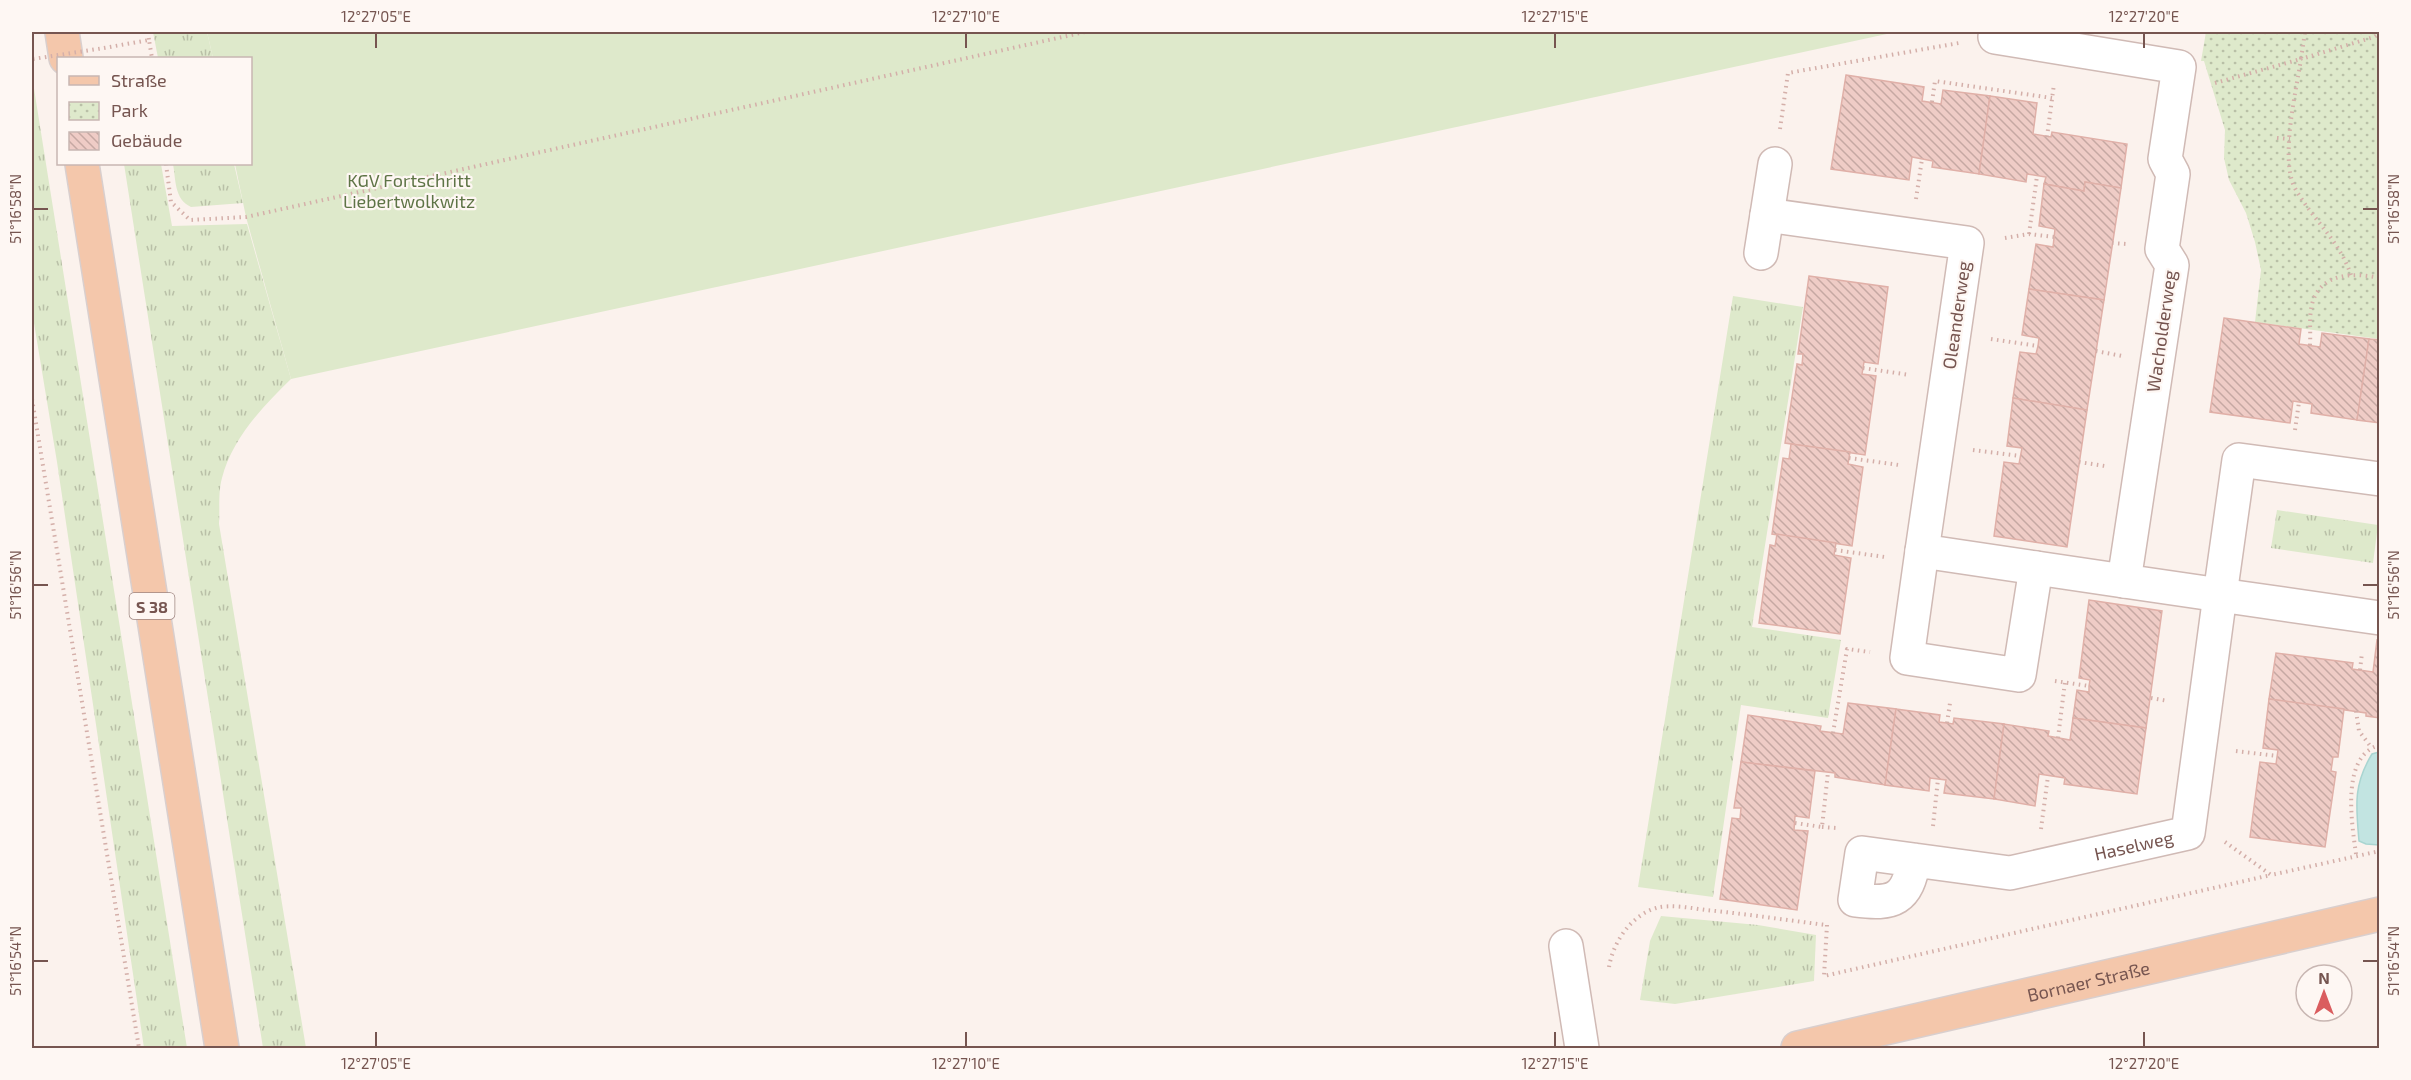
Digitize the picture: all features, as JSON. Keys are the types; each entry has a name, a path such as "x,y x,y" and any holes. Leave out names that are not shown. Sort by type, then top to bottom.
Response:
{"main road":[{"path":"62,32 66,57"},
{"name":"S 38","path":"82,165 222,1048"},
{"name":"Bornaer Straße","path":"1798,1048 2379,914"}],"street":[{"name":"Wacholderweg","path":"1995,37 2179,67 2164,159 2174,174 2162,249 2172,265 2124,581"},
{"path":"1761,253 1775,164"},
{"name":"Oleanderweg","path":"1767,216 1967,243 1906,658"},
{"path":"2220,595 2239,460 2379,479"},
{"path":"1921,557 2036,568 2379,618"},
{"path":"1906,658 2019,675 2036,568"},
{"name":"Haselweg","path":"1855,900 1862,853 2010,873 2188,833 2220,595"},
{"path":"1855,900 1883,901 1899,897 1921,861"},
{"path":"1566,946 1582,1048"}],"path":[{"path":"148,32 152,57"},
{"path":"166,165 171,202 190,220 246,217 1085,32"},
{"path":"2305,32 2288,156 2290,175 2296,190 2344,255 2351,275"},
{"path":"2175,94 2374,37 2379,33"},
{"path":"1775,164 1788,73 1995,37"},
{"path":"33,59 149,40"},
{"path":"2047,137 2059,48"},
{"path":"1932,102 1935,81 2052,98"},
{"path":"2277,138 2290,139"},
{"path":"2029,234 2037,176"},
{"path":"1967,243 1983,236 2005,238 2029,234 2054,237"},
{"path":"2310,345 2310,316 2313,299 2323,285 2341,276 2361,274 2379,278"},
{"path":"1954,333 2038,346"},
{"path":"1863,368 1947,381"},
{"path":"32,399 140,1048"},
{"path":"2297,412 2299,402"},
{"path":"1849,458 2020,456"},
{"path":"1835,550 1921,557"},
{"path":"1833,733 1847,649 1906,658"},
{"path":"2360,670 2361,660"},
{"path":"2058,738 2065,682"},
{"path":"2082,685 2090,686"},
{"path":"2356,711 2359,731 2371,747"},
{"path":"2356,854 2351,814 2352,784 2360,758 2371,747 2379,745"},
{"path":"2229,750 2277,756"},
{"path":"1794,823 1822,827 1828,772"},
{"path":"2036,868 2048,776"},
{"path":"1921,861 1938,779"},
{"path":"2188,833 2218,837 2271,874"},
{"path":"1827,925 1824,976 2356,854 2379,851"},
{"path":"1611,956 1620,936 1633,921 1656,908 1685,908 1827,925 1845,918 1855,900"}],"green space":[{"path":"153,32 207,32 213,57 158,57"},
{"name":"KGV Fortschritt Liebertwolkwitz","path":"207,32 1896,32 291,379 246,217 235,165 252,165 252,57 213,57"},
{"path":"2206,32 2379,32 2379,339 2255,322 2261,270 2246,213 2229,180 2224,158 2225,130 2204,61 2201,61"},
{"path":"32,76 187,1048 144,1048 57,462 32,311"},
{"path":"124,165 161,165 172,226 247,224 291,379 250,424 233,450 221,483 220,495 219,524 306,1048 263,1048"},
{"path":"173,165 234,165 243,203 191,207 181,199"},
{"path":"1733,296 1803,307 1752,627 1841,640 1828,718 1741,705 1713,897 1638,887"},
{"path":"2277,510 2378,525 2373,563 2271,548"},
{"path":"1661,916 1758,925 1816,935 1814,981 1675,1004 1640,1000 1650,941"}],"water":[{"path":"2379,752 2379,845 2359,841 2357,796 2366,765 2372,754"}],"building":[{"path":"1846,75 1924,87 1922,101 1941,104 1943,90 1990,96 1979,174 1932,167 1933,161 1912,157 1909,180 1831,169"},
{"path":"1990,96 2037,103 2033,134 2051,137 2052,132 2127,144 2121,188 2085,182 2084,191 2044,184 2046,177 2027,174 2026,182 1979,174"},
{"path":"2085,182 2121,188 2104,300 2029,289 2036,244 2053,247 2055,229 2039,226 2044,184 2084,191"},
{"path":"1809,276 1888,287 1878,364 1864,362 1862,374 1876,376 1865,455 1785,443 1797,364 1802,365 1803,354 1798,354"},
{"path":"2029,289 2104,300 2087,410 2013,398 2020,352 2036,354 2038,346 2039,338 2022,335"},
{"path":"2224,318 2301,329 2299,344 2320,347 2322,333 2369,339 2357,420 2311,413 2312,404 2293,401 2290,423 2210,412"},
{"path":"2369,339 2380,340 2380,423 2357,420"},
{"path":"2013,398 2087,410 2067,547 1994,536 2004,462 2019,464 2022,448 2007,446"},
{"path":"1791,444 1850,452 1848,464 1863,467 1852,546 1772,534 1783,458 1789,459"},
{"path":"1777,534 1836,543 1834,555 1851,558 1840,634 1759,623 1770,545 1775,546"},
{"path":"2089,600 2162,611 2146,728 2073,718 2077,690 2089,692 2090,680 2079,678"},
{"path":"2377,640 2380,641 2380,718 2366,716 2366,713 2269,699 2276,653 2353,663 2352,669 2373,672"},
{"path":"2269,699 2344,709 2338,757 2333,757 2331,771 2336,772 2325,847 2250,837 2260,762 2276,764 2278,750 2263,748"},
{"path":"1848,703 1896,709 1885,785 1835,777 1835,773 1741,762 1748,715 1821,726 1820,731 1843,734"},
{"path":"1896,709 1940,715 1939,722 1953,724 1954,718 2004,724 1994,799 1944,793 1946,780 1930,778 1929,791 1885,785"},
{"path":"2073,718 2146,728 2137,794 2064,784 2065,778 2039,774 2035,806 1994,799 2004,724 2049,731 2048,736 2070,740"},
{"path":"1741,762 1815,771 1809,818 1795,816 1794,830 1808,831 1797,910 1720,899 1732,818 1740,819 1741,808 1734,808"}]}
